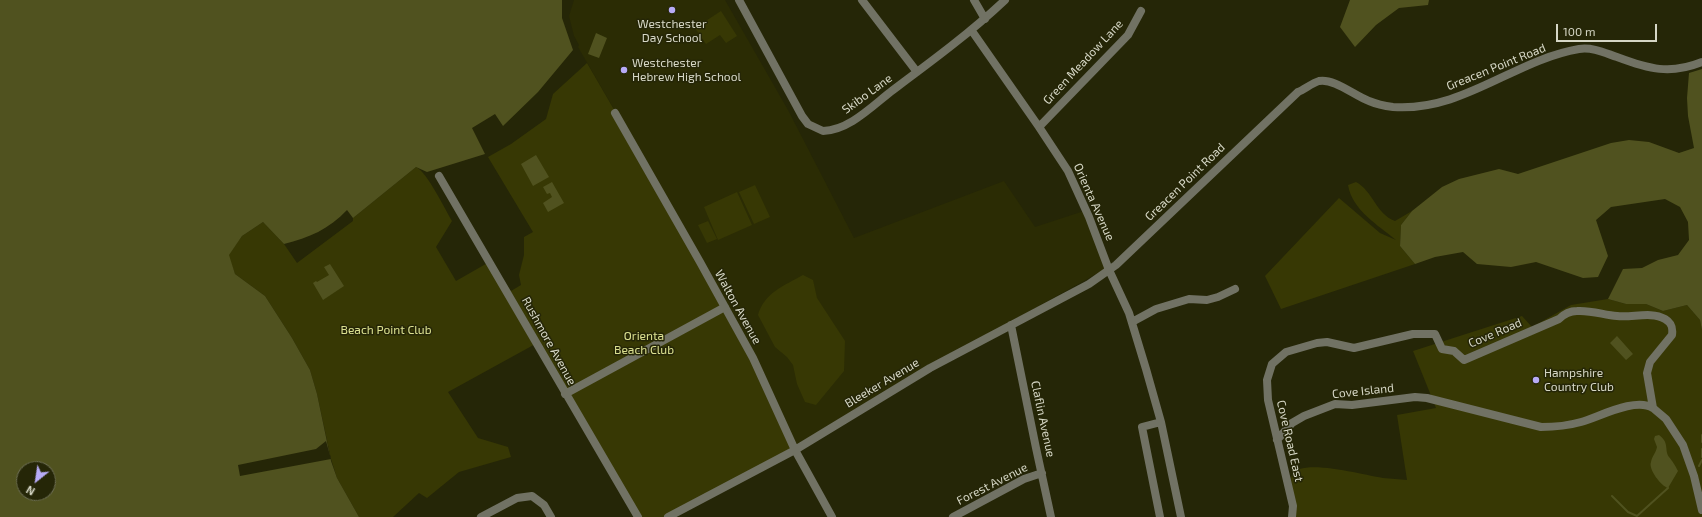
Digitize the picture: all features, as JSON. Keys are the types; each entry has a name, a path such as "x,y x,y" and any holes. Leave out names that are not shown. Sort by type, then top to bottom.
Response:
{"street":[{"name":"Skibo Lane","path":"739,0 802,116 808,124 823,131 846,124 871,108 972,31"},
{"path":"862,0 917,72"},
{"path":"974,0 985,19"},
{"path":"972,31 1005,0"},
{"name":"Green Meadow Lane","path":"1040,127 1128,35 1141,11"},
{"name":"Orienta Avenue","path":"972,31 1040,127 1068,171 1089,216 1109,270 1132,322 1161,422 1180,517"},
{"name":"Greacen Point Road","path":"1109,270 1298,92 1321,80 1331,82 1368,101 1392,107 1416,107 1457,98 1547,58 1580,49 1599,50 1657,69 1670,71 1702,62"},
{"name":"Walton Avenue","path":"615,113 753,358 795,450 832,517"},
{"name":"Rushmore Avenue","path":"439,176 638,517"},
{"name":"Bleeker Avenue","path":"668,517 795,450 930,368 1089,284 1109,270"},
{"path":"1132,322 1156,309 1189,299 1207,300 1218,297 1235,289"},
{"path":"565,394 725,307"},
{"name":"Cove Road","path":"1268,371 1272,364 1286,352 1308,345 1327,342 1354,348 1413,334 1435,334 1442,348 1454,351 1464,360 1559,319 1564,314 1578,310 1618,316 1653,315 1665,319 1670,323 1673,329 1670,339 1647,368 1653,408"},
{"name":"Claflin Avenue","path":"1011,325 1051,517"},
{"name":"Cove Road East","path":"1268,371 1268,400 1293,506 1292,517"},
{"name":"Cove Island","path":"1277,440 1292,423 1304,416 1336,404 1352,405 1416,397 1445,401 1540,427 1559,427 1574,424 1626,407 1645,405 1653,408"},
{"path":"1653,408 1666,419 1683,445 1694,476 1702,510"},
{"path":"1160,517 1142,427 1161,422"},
{"name":"Forest Avenue","path":"953,517 1024,478 1042,473"},
{"path":"481,517 517,498 532,496 544,505 551,517"}],"shaded area":[{"path":"0,0 562,0 562,18 573,50 538,92 503,126 495,114 472,128 485,154 427,172 416,167 353,218 347,210 326,228 293,242 284,244 263,222 242,236 229,255 235,274 265,296 292,338 310,370 317,394 331,461 337,478 359,517 0,517"},
{"path":"574,0 725,0 788,110 854,238 1004,181 1035,227 1084,211 1105,269 1003,326 795,447 725,301 578,47 579,45 574,36 569,16"},
{"path":"1350,0 1429,0 1428,5 1399,8 1376,25 1355,47 1340,27"},
{"path":"596,33 607,38 599,58 588,54"},
{"path":"1702,69 1702,330 1700,320 1687,305 1663,311 1646,304 1626,304 1608,299 1623,269 1642,268 1658,260 1678,255 1689,240 1688,222 1680,207 1665,199 1611,207 1596,220 1608,256 1598,277 1583,278 1536,262 1511,267 1477,264 1463,252 1435,257 1415,264 1400,246 1401,225 1412,211 1442,187 1459,179 1499,169 1518,174 1611,143 1629,140 1649,142 1679,153 1694,148 1688,116 1687,98 1689,73"},
{"path":"536,155 549,177 533,186 521,164"},
{"path":"552,182 564,203 548,212 543,203 552,197 550,193 547,194 543,187"},
{"path":"330,264 344,286 323,300 313,283 329,275 324,267"},
{"path":"1617,336 1633,354 1626,360 1610,343"},
{"path":"1659,435 1666,444 1669,457 1678,471 1668,488 1662,484 1651,469 1652,460 1657,447 1654,439 1655,436"}],"green space":[{"path":"721,11 737,36 726,43 720,35 706,44 695,28"},
{"path":"587,63 725,301 795,447 663,517 640,517 539,342 448,392 478,438 508,447 511,457 459,472 427,498 419,493 393,517 359,517 337,478 331,459 317,394 310,370 292,338 265,296 235,274 228,255 242,236 263,222 284,244 297,263 353,221 353,218 416,167 430,183 452,221 436,247 456,281 491,261 511,291 521,285 519,275 524,255 524,237 533,232 488,157 511,144 546,119 553,94"},
{"path":"1356,182 1367,191 1383,213 1389,218 1395,221 1412,211 1401,225 1400,246 1415,264 1281,309 1265,276 1339,198 1380,233 1396,240 1374,223 1355,202 1350,194 1348,185"},
{"path":"755,185 770,217 754,224 739,192"},
{"path":"737,192 752,225 718,240 704,207"},
{"path":"708,221 717,239 707,243 698,225"},
{"path":"803,275 813,280 817,298 845,341 844,371 816,405 805,402 797,384 793,365 787,357 775,347 758,315 761,307 770,295 782,286"},
{"name":"Hampshire Country Club","path":"1608,299 1626,304 1646,304 1663,311 1687,305 1700,320 1702,330 1702,517 1296,517 1291,478 1292,475 1298,470 1307,468 1334,469 1383,478 1407,480 1397,415 1436,408 1413,351 1522,316 1532,327 1571,305"}],"pier":[{"path":"326,441 331,459 240,476 238,465 316,449"}],"waterway":[{"path":"1702,435 1702,442"},
{"path":"1702,449 1702,457"},
{"path":"1699,466 1702,460"},
{"path":"1612,496 1628,512 1637,516 1668,488"}],"place":[{"name":"Westchester Day School","path":"672,10"},
{"name":"Westchester Hebrew High School","path":"624,70"},
{"name":"Hampshire Country Club","path":"1536,380"}],"park label":[{"name":"Beach Point Club","path":"386,330"},
{"name":"Orienta Beach Club","path":"644,343"}]}
